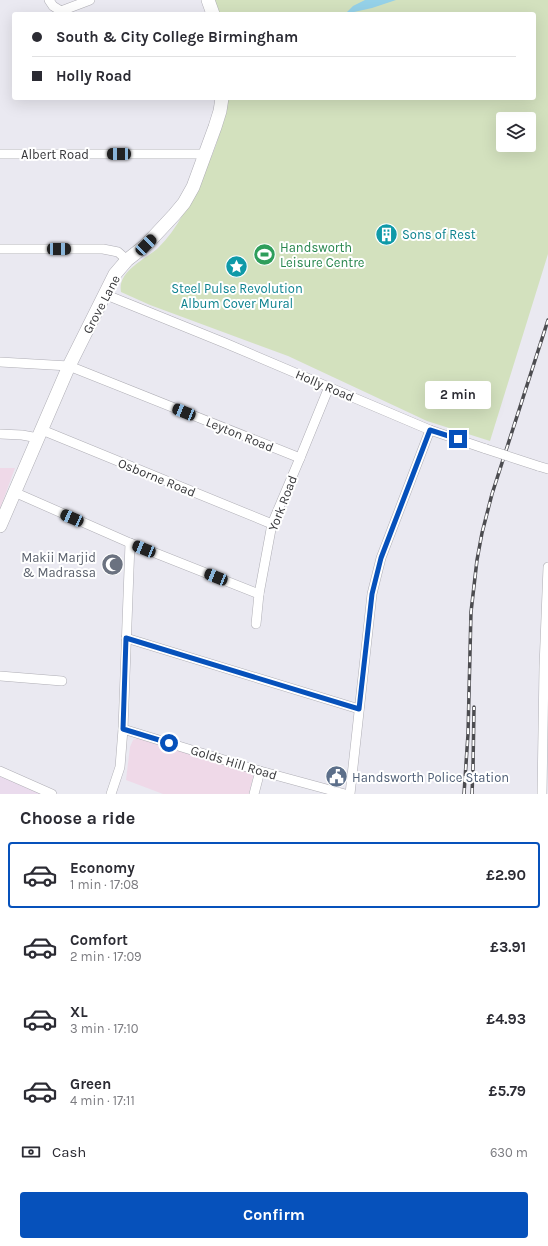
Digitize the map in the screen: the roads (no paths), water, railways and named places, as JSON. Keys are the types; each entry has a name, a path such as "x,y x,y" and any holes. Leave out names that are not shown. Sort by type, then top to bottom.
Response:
{"street":[{"path":"49,0 60,12"},
{"path":"63,12 90,0"},
{"path":"208,0 212,12"},
{"name":"Grove Lane","path":"0,526 69,366 104,294 115,274 127,260 161,230 184,202 193,187 206,154 220,111 222,100"},
{"name":"Albert Road","path":"0,154 206,154"},
{"path":"0,249 103,249 118,252 127,260"},
{"name":"Holly Road","path":"104,294 430,430 548,469"},
{"name":"Leyton Road","path":"0,362 69,366 300,458"},
{"name":"York Road","path":"256,624 259,594 272,524 329,387"},
{"path":"350,794 372,594 381,558 430,430"},
{"name":"Osborne Road","path":"0,434 40,434 272,524"},
{"path":"14,492 130,543 259,594"},
{"path":"111,794 120,767 123,729 130,543"},
{"path":"542,794 548,567"},
{"path":"126,638 359,709"},
{"path":"0,676 62,681"},
{"name":"Golds Hill Road","path":"123,729 345,794"},
{"path":"254,794 260,770"},
{"path":"0,771 52,794"}],"water":[{"path":"365,0 396,0 372,8 347,12 353,6"}],"railway":[{"path":"464,794 468,734 471,612 477,560 492,494 548,320"},
{"path":"472,794 474,707"}],"place":[{"name":"Sons of Rest","path":"387,234"},
{"name":"Handsworth Leisure Centre","path":"265,254"},
{"name":"Steel Pulse Revolution Album Cover Mural","path":"237,266"},
{"name":"Makii Marjid & Madrassa","path":"112,564"},
{"name":"Handsworth Police Station","path":"337,777"}]}
